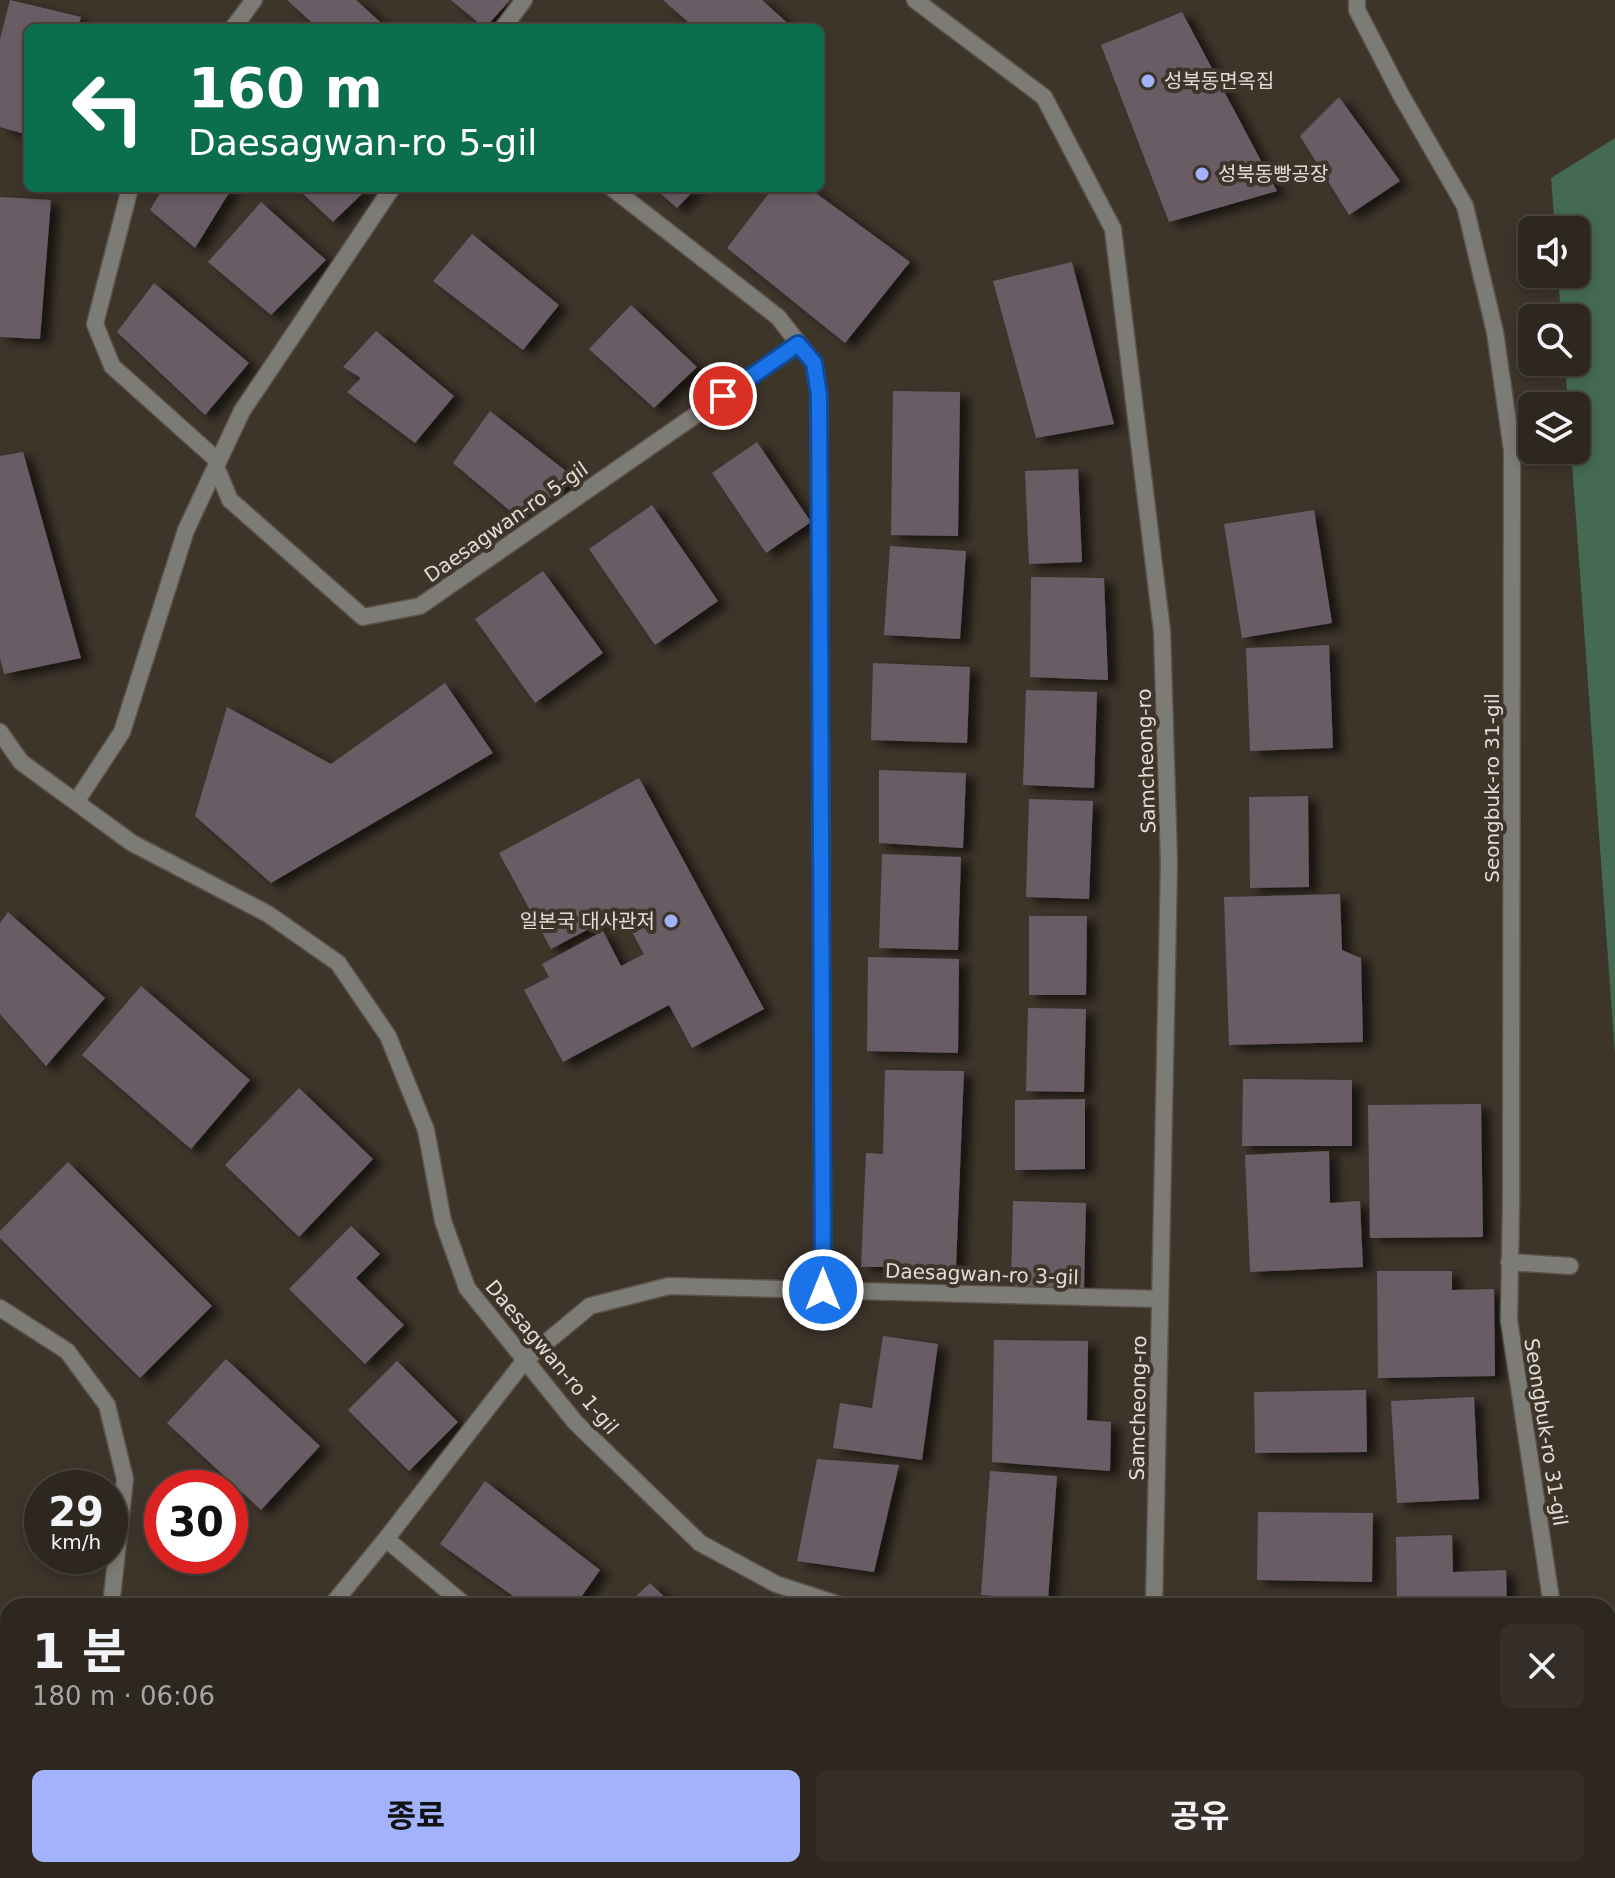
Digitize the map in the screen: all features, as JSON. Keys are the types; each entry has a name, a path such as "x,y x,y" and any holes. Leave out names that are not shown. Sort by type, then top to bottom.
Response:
{"street":[{"path":"236,24 254,0"},
{"path":"506,24 524,0"},
{"name":"Samcheong-ro","path":"915,0 1044,97 1113,229 1162,631 1169,863 1154,1598"},
{"name":"Seongbuk-ro 31-gil","path":"1357,0 1357,10 1401,95 1465,206 1495,332 1512,450 1509,1320 1551,1598"},
{"path":"129,192 95,324 112,366 217,464"},
{"path":"76,802 122,732 186,530 242,411 389,192"},
{"path":"617,192 778,317 814,363 819,395 823,1290"},
{"name":"Daesagwan-ro 5-gil","path":"217,464 230,500 363,617 420,606 798,344"},
{"name":"Daesagwan-ro 1-gil","path":"0,732 21,762 132,843 268,914 338,963 388,1036 426,1130 443,1221 467,1288 575,1422 700,1543 776,1584 819,1598"},
{"path":"1509,1262 1570,1266"},
{"name":"Daesagwan-ro 3-gil","path":"338,1598 525,1360 590,1306 669,1286 1160,1299"},
{"path":"0,1308 67,1351 107,1405 125,1479 112,1598"},
{"path":"386,1539 456,1598"}],"green space":[{"path":"1615,138 1615,1054 1572,464 1590,464 1590,392 1567,392 1566,376 1590,376 1590,304 1560,304 1559,288 1590,288 1590,216 1554,216 1551,178"}],"building":[{"path":"10,0 81,17 79,24 24,24 24,134 0,127 0,39"},
{"path":"287,0 356,0 383,24 314,24"},
{"path":"451,0 510,0 489,24 480,24"},
{"path":"663,0 762,0 789,24 690,24"},
{"path":"1182,12 1277,191 1169,222 1101,45"},
{"path":"1339,97 1400,181 1349,215 1300,136"},
{"path":"161,192 230,192 195,248 150,210"},
{"path":"301,192 364,192 333,222"},
{"path":"659,192 692,192 677,208"},
{"path":"770,192 814,192 910,262 845,343 727,248"},
{"path":"0,197 51,200 40,339 0,337"},
{"path":"261,202 326,260 271,315 208,262"},
{"path":"472,234 559,305 523,350 433,281"},
{"path":"1072,262 1114,424 1036,438 993,281"},
{"path":"154,283 249,363 205,415 117,332"},
{"path":"631,305 697,367 654,408 589,349"},
{"path":"376,331 454,396 415,443 347,392 361,378 343,367"},
{"path":"893,391 960,392 958,536 891,535"},
{"path":"490,411 571,475 555,500 536,491 515,515 453,463"},
{"path":"757,442 811,522 766,553 712,473"},
{"path":"23,452 81,658 4,674 0,658 0,456"},
{"path":"1078,469 1082,562 1029,564 1025,471"},
{"path":"652,505 718,601 655,645 589,549"},
{"path":"1314,510 1332,623 1242,638 1224,524"},
{"path":"890,546 966,551 960,639 884,635"},
{"path":"543,571 603,653 535,703 475,619"},
{"path":"1031,577 1104,578 1108,680 1030,677"},
{"path":"1329,645 1333,748 1250,751 1246,648"},
{"path":"873,663 970,667 967,743 871,740"},
{"path":"445,683 493,753 271,883 195,816 227,707 331,764"},
{"path":"1026,690 1097,692 1094,788 1023,785"},
{"path":"879,770 966,773 963,848 879,843"},
{"name":"일본국 대사관저","path":"639,778 764,1009 692,1048 669,1005 563,1062 524,990 549,977 542,964 603,931 621,966 644,954 621,912 551,949 499,853"},
{"path":"1308,796 1309,887 1250,888 1249,797"},
{"path":"1029,799 1093,801 1089,899 1026,897"},
{"path":"882,854 961,857 958,950 879,948"},
{"path":"1340,894 1342,950 1361,958 1363,1042 1229,1045 1224,897"},
{"path":"8,912 105,998 46,1066 0,1014 0,923"},
{"path":"1029,916 1087,916 1086,995 1029,995"},
{"path":"868,957 959,959 958,1053 867,1051"},
{"path":"141,986 250,1080 191,1149 82,1055"},
{"path":"1028,1008 1086,1009 1084,1092 1026,1091"},
{"path":"885,1070 964,1071 956,1267 861,1267 866,1153 883,1154"},
{"path":"1243,1079 1352,1080 1352,1146 1242,1146"},
{"path":"299,1088 373,1159 299,1237 225,1165"},
{"path":"1085,1099 1085,1169 1015,1170 1015,1100"},
{"path":"1481,1104 1483,1237 1370,1238 1368,1105"},
{"path":"1329,1151 1330,1203 1360,1201 1363,1267 1250,1272 1245,1155"},
{"path":"68,1162 212,1306 140,1378 0,1238 0,1231"},
{"path":"1013,1201 1086,1203 1084,1288 1011,1287"},
{"path":"351,1226 380,1254 356,1278 404,1325 365,1364 289,1289"},
{"path":"1377,1271 1452,1271 1452,1290 1494,1289 1495,1376 1378,1378"},
{"path":"883,1336 938,1344 922,1460 833,1448 840,1403 872,1408"},
{"path":"994,1340 1088,1341 1087,1420 1111,1422 1110,1471 992,1462"},
{"path":"226,1359 320,1446 261,1510 248,1498 248,1470 218,1470 167,1423"},
{"path":"397,1361 458,1422 409,1471 348,1410"},
{"path":"1366,1390 1367,1452 1255,1453 1254,1392"},
{"path":"1474,1397 1479,1499 1397,1503 1391,1401"},
{"path":"817,1459 899,1465 874,1572 797,1561"},
{"path":"990,1471 1057,1476 1048,1598 981,1595"},
{"path":"485,1481 600,1570 581,1598 516,1598 440,1544"},
{"path":"1258,1512 1373,1513 1372,1582 1257,1580"},
{"path":"1452,1535 1453,1572 1506,1570 1507,1598 1397,1598 1396,1537"},
{"path":"650,1583 666,1598 634,1598"}],"place":[{"name":"성북동면옥집","path":"1148,81"},
{"name":"성북동빵공장","path":"1202,174"},
{"name":"일본국 대사관저","path":"671,921"}],"route":[{"path":"723,396 798,344 814,363 819,395 823,1290"}]}
